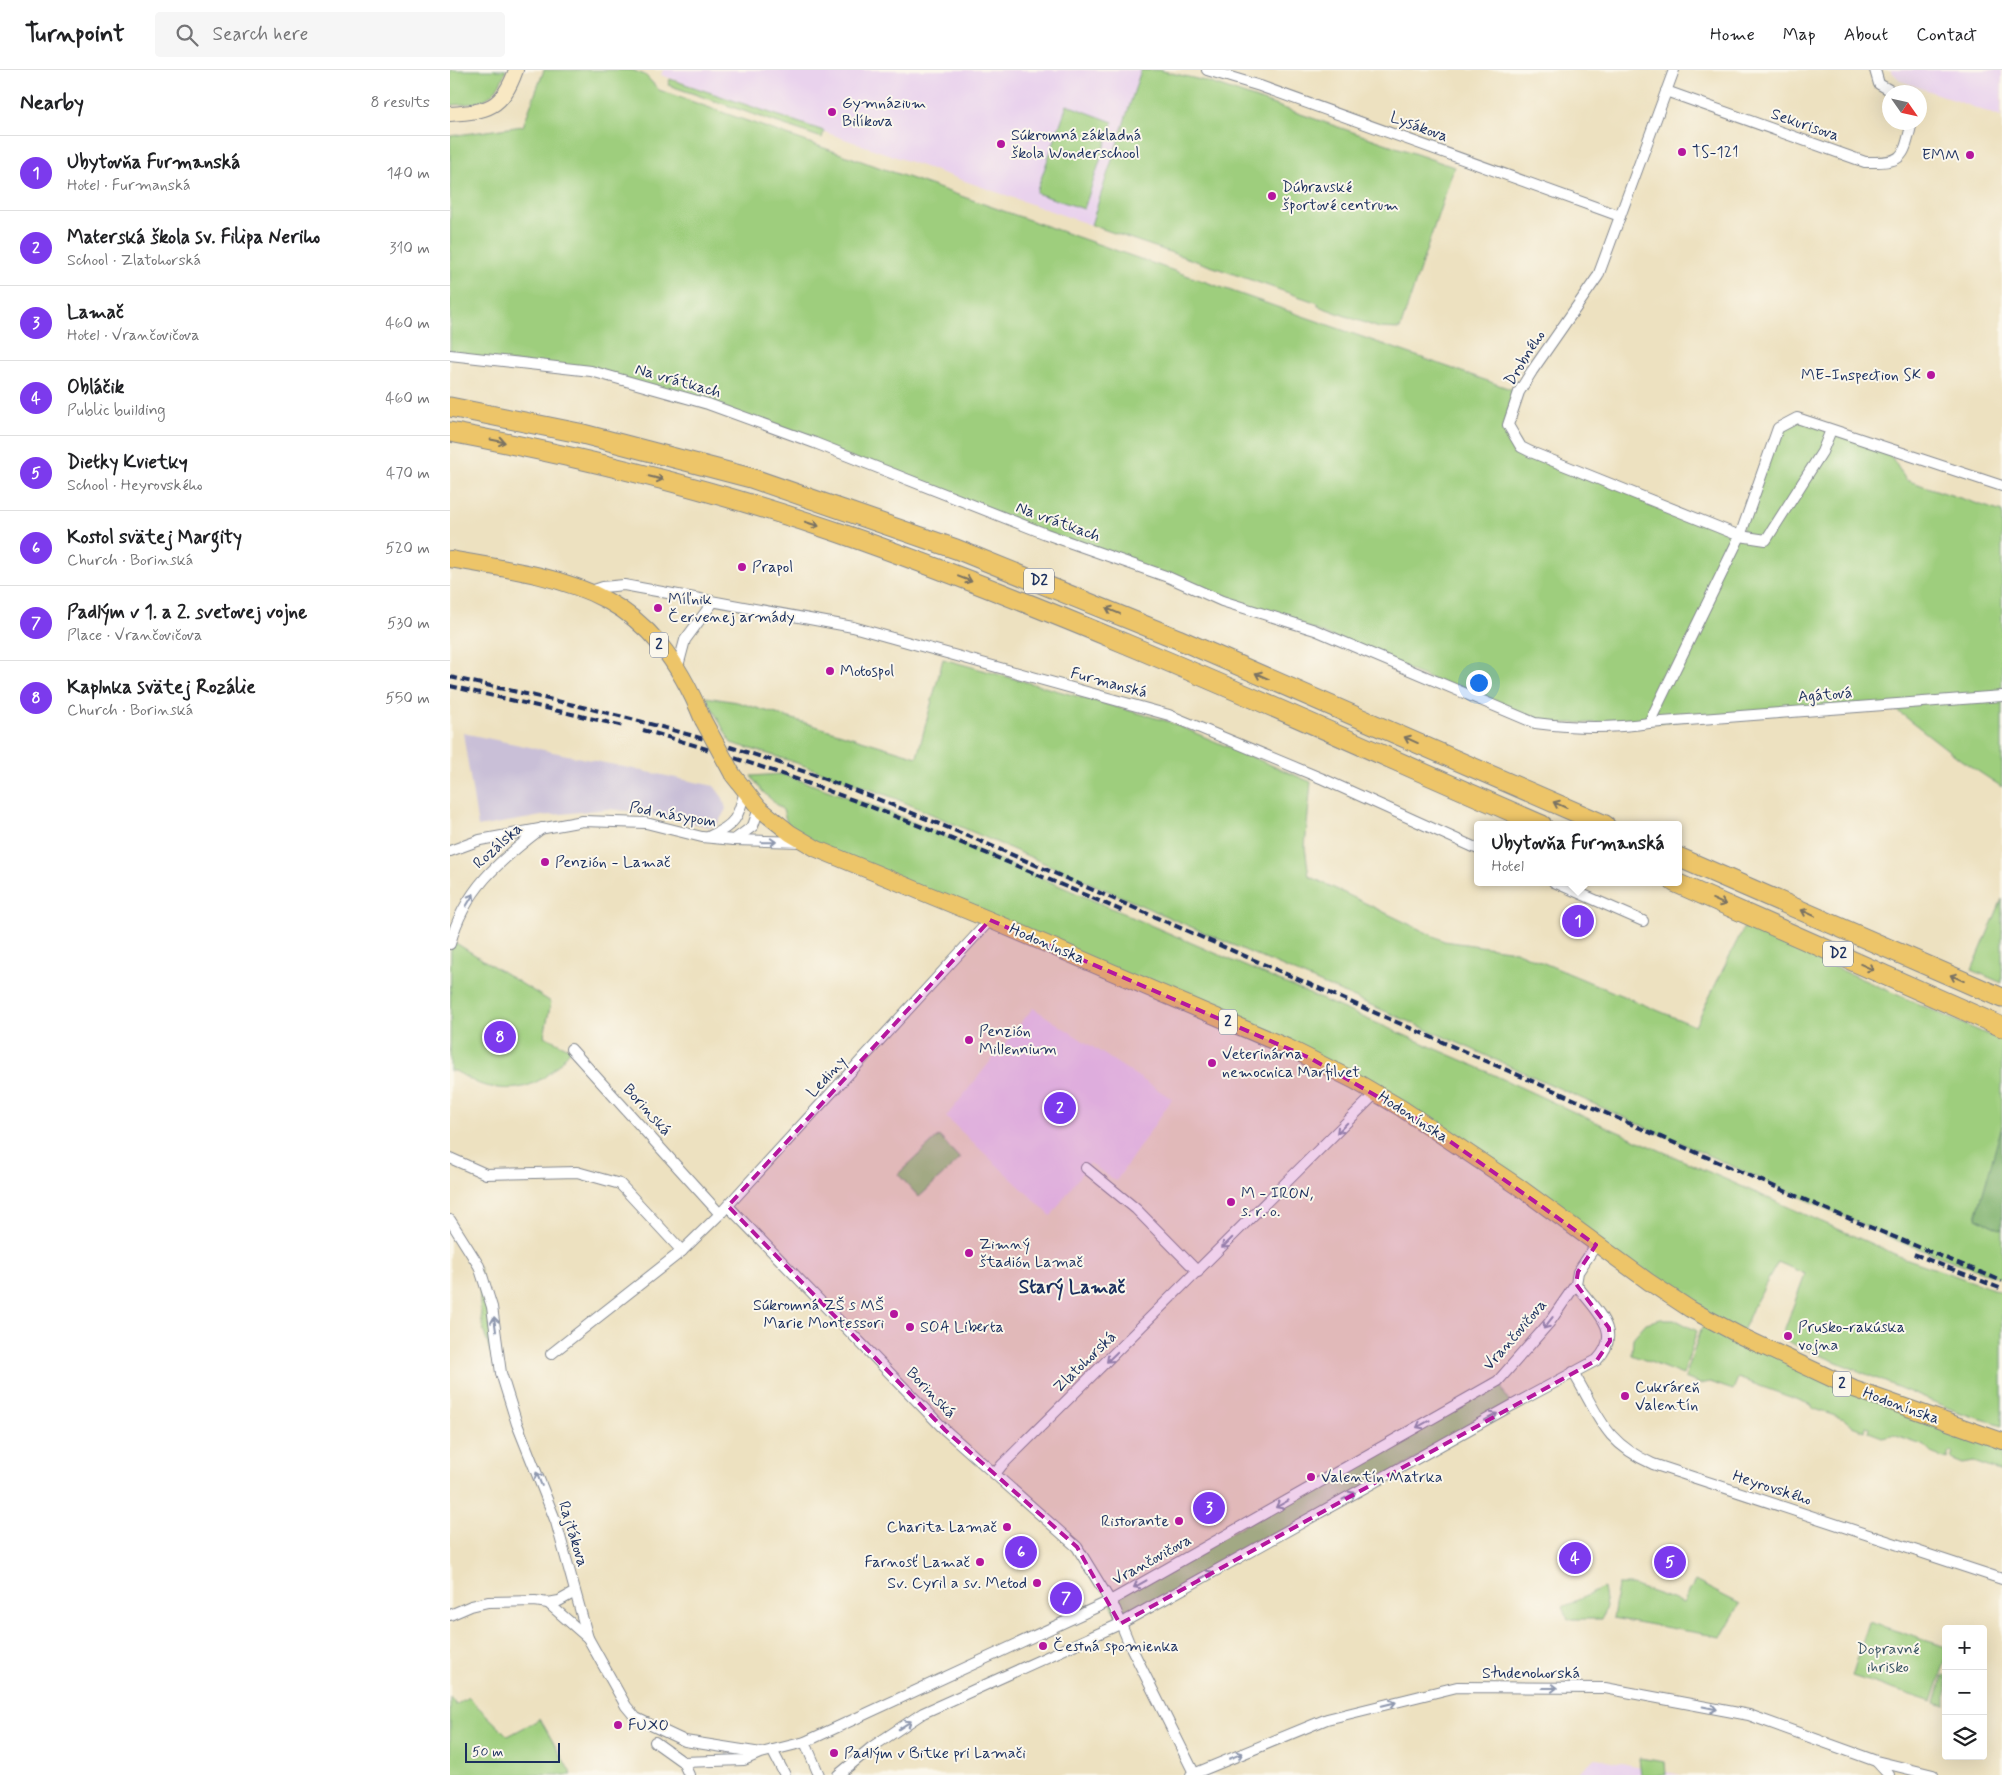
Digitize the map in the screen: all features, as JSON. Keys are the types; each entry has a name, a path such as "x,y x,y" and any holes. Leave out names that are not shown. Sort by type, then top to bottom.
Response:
{"highway":[{"name":"D2","path":"450,407 579,433 750,478 956,549 1178,639 1596,821"},
{"name":"D2","path":"450,432 658,479 743,502 847,536 1053,613 1533,821"},
{"name":"D2","path":"1682,859 2002,998"},
{"name":"D2","path":"1682,886 2002,1027"}],"main road":[{"name":"2","path":"450,558 550,577 591,591 615,604 643,626 677,670"},
{"name":"Hodonínska","path":"677,670 694,699 703,720 745,791 759,808 805,842 828,854 990,920 1287,1047 1376,1093 1519,1187 1596,1245 1690,1309 1769,1350 1854,1389 2002,1441"}],"street":[{"path":"450,114 488,110 497,104 509,87 516,70"},
{"name":"Lysákova","path":"1207,70 1306,102 1620,216"},
{"name":"Drobného","path":"1674,70 1598,276 1519,392 1508,425 1521,447 1531,452 1740,536 1766,540 1822,452 1831,430"},
{"path":"1875,70 1882,85"},
{"name":"Sekurisova","path":"1666,91 1865,162 1890,163 1904,152 1910,130"},
{"name":"Na vrátkach","path":"450,356 591,372 708,404 815,443 1046,534 1168,577 1222,601 1315,630 1535,723 1569,727 1611,728 1649,723"},
{"path":"1649,723 1740,536 1778,428 1796,418 2002,486"},
{"name":"Furmanská","path":"591,591 603,587 624,585 853,627 1169,715 1474,847"},
{"path":"677,670 685,640 713,602"},
{"name":"Agátová","path":"1649,723 2002,696"},
{"path":"707,837 727,829 738,816 745,791"},
{"path":"738,816 759,808"},
{"path":"734,840 753,826 759,808"},
{"name":"Pod násypom","path":"450,850 480,840 583,821 615,821 646,824 707,837 734,840 805,842"},
{"name":"Rozálska","path":"450,944 456,922 483,878 544,827"},
{"path":"1563,886 1643,921"},
{"name":"Lediny","path":"551,1354 682,1251 724,1210 990,920"},
{"name":"Borinská","path":"571,1049 724,1210 945,1430 1077,1547 1110,1601 1193,1774"},
{"name":"Zlatohorská","path":"995,1474 1376,1093"},
{"path":"450,1158 486,1174 577,1172 620,1184 678,1244 682,1251"},
{"path":"1086,1168 1136,1209 1198,1272"},
{"name":"Rajtákova","path":"450,1220 479,1266 492,1307 502,1373 517,1424 556,1522 588,1638 626,1706 636,1718 685,1741 760,1753 772,1750"},
{"name":"Vrančovičova","path":"772,1750 805,1742 1110,1601 1498,1381 1549,1323 1576,1284 1578,1272 1596,1245"},
{"path":"838,1775 872,1747 923,1713 1120,1624 1573,1372 1598,1360 1606,1351 1610,1341 1609,1328 1576,1284"},
{"name":"Heyrovského","path":"1573,1372 1604,1428 1632,1455 1653,1464 2002,1579"},
{"path":"450,1615 471,1606 488,1602 535,1601 548,1603 559,1601 575,1592"},
{"path":"548,1603 588,1638"},
{"name":"Studenohorská","path":"1193,1774 1327,1719 1456,1687 1605,1688 1749,1715 1876,1761 1933,1775"},
{"path":"655,1742 684,1762 690,1775"},
{"path":"805,1742 819,1775"},
{"path":"772,1750 785,1775"},
{"path":"684,1762 744,1760 760,1753"},
{"name":"Studenohorská","path":"1876,1761 1889,1775"}],"highlighted area":[{"path":"990,920 1310,1058 1424,1123 1596,1245 1578,1272 1576,1284 1609,1328 1610,1341 1597,1360 1120,1624 1077,1547 945,1430 728,1206"}],"shaded area":[{"name":"Súkromná základná škola Wonderschool","path":"663,70 1141,70 1091,225 661,75"},
{"path":"1890,70 2002,70 2001,117 1927,90 1927,85 1912,85 1901,81"},
{"path":"463,733 714,786 723,798 726,809 717,825 709,827 649,813 608,809 542,816 478,827"},
{"path":"1033,1008 1172,1099 1116,1181 1089,1163 1051,1216 946,1117"},
{"path":"1596,1758 1681,1775 1574,1775"}],"green space":[{"path":"450,70 506,70 497,88 486,99 478,102 450,105"},
{"path":"544,70 632,70 645,75 659,90 1519,392 1508,425 1521,447 1740,536 1778,428 1797,418 1886,448 1906,480 2002,512 2002,787 1961,760 1890,705 1649,723 1535,723 1315,630 1222,601 815,443 591,371 450,355 450,136 523,126"},
{"name":"Dúbravské športové centrum","path":"1141,70 1159,70 1205,81 1454,167 1400,329 1379,328 1318,306 1318,303 1091,225"},
{"path":"670,79 824,131 822,138 668,85"},
{"path":"1067,105 1113,122 1084,209 1036,193"},
{"path":"943,659 1167,721 1311,782 1305,847 1309,876 1444,941 1515,951 1695,1026 1744,927 2002,1041 2002,1126 1976,1218 2002,1230 2002,1279 1903,1243 1465,1046 892,797 788,760 731,743 706,697 737,702 917,757"},
{"path":"782,774 887,811 1464,1061 1589,1119 1899,1256 2002,1292 2002,1425 1958,1412 1781,1339 1805,1274 1778,1262 1753,1307 1741,1336 2002,1441 2002,1472 1974,1462 1963,1464 1951,1459 1953,1453 1949,1452 1947,1459 1933,1454 1925,1446 1893,1435 1882,1437 1869,1432 1870,1427 1866,1426 1865,1431 1852,1426 1844,1419 1812,1408 1812,1405 1738,1378 1733,1390 1710,1382 1700,1384 1685,1378 1701,1329 1709,1320 1376,1093 790,833 783,810 763,792 751,776"},
{"path":"2002,899 2002,983 1972,970"},
{"path":"451,940 551,1002 544,1036 571,1049 545,1077 525,1086 501,1088 482,1085 455,1071 450,1071"},
{"path":"2002,1126 2002,1230 1976,1218"},
{"path":"939,1136 960,1159 919,1197 898,1174"},
{"path":"479,1266 501,1373 484,1333 480,1309"},
{"path":"1661,1319 1674,1319 1697,1331 1683,1375 1632,1355 1633,1338 1646,1323"},
{"path":"1498,1381 1511,1406 1120,1624 1110,1601"},
{"path":"1695,1581 1740,1604 1721,1637 1613,1618 1618,1585 1632,1585 1683,1603"},
{"path":"1603,1588 1606,1606 1602,1619 1568,1619 1563,1607"},
{"name":"Dopravné ihrisko","path":"1869,1622 1942,1646 1942,1671 1932,1702 1852,1676"},
{"path":"1942,1678 1942,1705 1935,1703"},
{"path":"450,1697 456,1705 468,1697 508,1736 540,1719 572,1775 450,1775"},
{"path":"1639,1758 1665,1762 1666,1775 1641,1775"}],"railway":[{"path":"450,677 661,727 763,758 862,793 992,846 1833,1212 2002,1281"},
{"path":"450,686 624,726"},
{"path":"643,730 827,790 1006,861 1125,912"},
{"path":"1914,1254 2002,1289"}],"place":[{"name":"Gymnázium Bilíkova","path":"832,112"},
{"name":"Súkromná základná škola Wonderschool","path":"1001,144"},
{"name":"TS-121","path":"1682,152"},
{"name":"EMM","path":"1970,155"},
{"name":"Dúbravské športové centrum","path":"1272,196"},
{"name":"ME-Inspection SK","path":"1931,375"},
{"name":"Prapol","path":"742,567"},
{"name":"Míľnik Červenej armády","path":"658,608"},
{"name":"Motospol","path":"830,671"},
{"name":"Penzión - Lamač","path":"545,862"},
{"name":"Ubytovňa Furmanská","path":"1578,921"},
{"name":"Kaplnka svätej Rozálie","path":"500,1037"},
{"name":"Penzión Millennium","path":"969,1040"},
{"name":"Veterinárna nemocnica Marfilvet","path":"1212,1063"},
{"name":"Materská škola sv. Filipa Neriho","path":"1060,1108"},
{"name":"M - IRON, s. r. o.","path":"1231,1202"},
{"name":"Zimný štadión Lamač","path":"969,1253"},
{"name":"Súkromná ZŠ s MŠ Marie Montessori","path":"894,1314"},
{"name":"SOA Liberta","path":"910,1327"},
{"name":"Prusko-rakúska vojna","path":"1788,1336"},
{"name":"Cukráreň Valentín","path":"1625,1396"},
{"name":"Valentín Matrka","path":"1311,1477"},
{"name":"Lamač","path":"1209,1508"},
{"name":"Ristorante","path":"1179,1521"},
{"name":"Charita Lamač","path":"1007,1527"},
{"name":"Kostol svätej Margity","path":"1021,1552"},
{"name":"Obláčik","path":"1575,1558"},
{"name":"Farnosť Lamač","path":"980,1562"},
{"name":"Dietky Kvietky","path":"1670,1562"},
{"name":"Sv. Cyril a sv. Metod","path":"1037,1583"},
{"name":"Padlým v 1. a 2. svetovej vojne","path":"1066,1598"},
{"name":"Čestná spomienka","path":"1043,1646"},
{"name":"FUXO","path":"618,1725"},
{"name":"Padlým v Bitke pri Lamači","path":"834,1753"}],"district":[{"name":"Starý Lamač","path":"1072,1287"}]}
